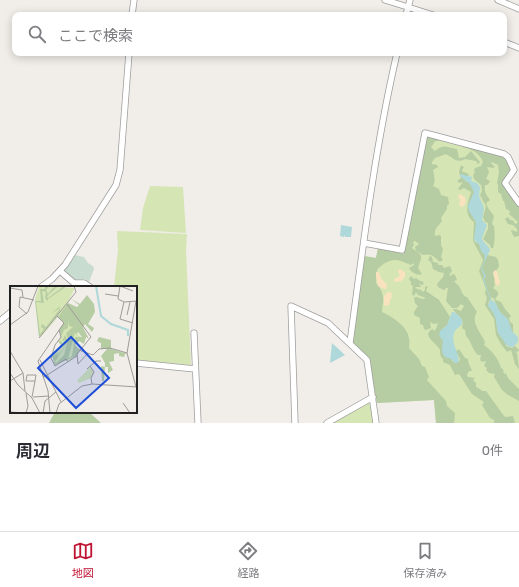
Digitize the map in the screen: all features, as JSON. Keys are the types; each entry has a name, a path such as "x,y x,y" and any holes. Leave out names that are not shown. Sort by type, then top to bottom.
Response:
{"street":[{"path":"132,12 134,0"},
{"path":"385,0 423,12"},
{"path":"407,12 410,0"},
{"path":"498,0 519,9"},
{"path":"507,43 519,48"},
{"path":"42,286 69,260 113,192 118,179 120,170 129,56"},
{"path":"350,343 387,94 396,56"},
{"path":"364,243 402,250 425,132 504,154 508,157 514,170 505,183 519,203"},
{"path":"60,270 74,284 84,283 88,286"},
{"path":"295,423 291,306 324,320 367,360 376,423"},
{"path":"0,321 10,313"},
{"path":"194,333 198,423"},
{"path":"137,363 195,369"},
{"path":"327,423 373,397"}],"green space":[{"path":"428,136 503,156 511,172 502,183 519,206 519,423 436,423 434,400 377,403 369,359 352,342 364,256 376,258 378,248 404,254 426,137"},
{"path":"428,136 440,140 434,142 431,147 435,151 441,147 457,149 459,158 465,157 471,151 480,162 478,164 476,161 465,159 460,161 446,154 435,158 432,164 437,165 438,167 433,170 435,180 433,186 439,189 441,195 448,197 449,204 441,218 442,221 435,231 435,236 441,236 441,245 443,249 441,257 443,260 440,262 433,256 423,255 416,251 415,247 419,244 415,241 413,242 414,245 412,248 421,255 418,268 422,274 416,274 409,268 414,265 414,263 411,265 394,260 385,263 377,270 376,283 383,294 382,312 395,319 406,330 409,340 409,348 419,359 422,366 425,367 429,377 427,380 446,401 447,406 455,413 454,423 436,423 434,400 377,403 369,359 352,342 364,256 376,258 378,248 404,254 426,137"},
{"path":"462,147 503,156 512,169 502,183 519,206 519,236 514,237 511,231 517,232 517,229 513,225 508,224 505,219 508,217 516,224 518,222 509,214 510,211 506,209 501,194 498,192 498,165 492,162 491,163 495,167 487,167 489,172 486,179 490,181 487,185 485,185 485,189 490,200 486,203 494,216 492,224 495,232 493,248 491,248 490,245 483,239 488,229 488,223 485,222 483,217 486,206 480,195 482,191 481,185 473,176 475,168 481,166 483,162 477,153"},
{"path":"461,165 464,167 462,170 463,172 469,175 465,181 471,183 476,195 473,195 472,197 477,225 474,240 480,244 487,255 496,257 498,260 499,266 495,273 496,280 494,281 495,285 493,288 498,292 495,299 501,302 511,316 509,318 510,322 513,324 513,332 511,332 508,320 499,311 492,297 488,303 493,313 497,314 499,323 496,324 498,327 497,330 502,333 500,337 503,337 505,340 506,346 512,348 515,346 519,350 517,352 514,351 517,353 519,369 515,364 511,350 507,352 496,335 494,319 485,305 487,298 485,293 486,289 479,271 483,260 473,241 474,222 468,216 467,212 471,192 464,188 460,190 458,189 463,182 460,183 457,181 461,178 459,172"},
{"path":"150,186 183,187 186,233 140,230 143,208"},
{"path":"117,231 187,234 186,250 191,365 137,360 137,286 114,286 118,250"},
{"path":"75,255 84,257 88,263 93,266 94,269 89,282 85,279 74,280 64,270"},
{"path":"430,256 432,257 433,262 438,263 438,265 442,265 444,268 450,266 452,271 449,275 455,275 457,280 454,281 477,312 475,316 475,324 485,342 484,345 497,358 504,374 506,373 508,378 519,389 519,401 502,390 494,377 495,374 489,373 486,370 487,368 484,366 486,361 482,362 480,360 481,355 478,355 474,351 466,336 465,330 462,328 462,319 453,309 461,311 464,306 461,304 457,308 452,308 446,301 448,288 444,290 438,287 437,284 443,277 444,273 433,269 431,262 428,260"},
{"path":"411,276 414,279 416,278 422,281 424,284 422,285 419,283 421,287 415,287 417,289 423,292 425,287 428,286 426,291 439,300 450,317 447,326 443,328 440,333 452,357 452,361 459,362 460,359 456,351 459,349 465,358 468,359 472,371 469,371 467,375 468,377 475,378 473,380 476,383 476,387 482,391 486,391 504,416 513,416 514,423 494,423 494,420 490,418 482,405 484,402 472,394 459,374 455,375 450,365 443,362 440,355 440,350 428,334 432,329 435,331 438,323 434,324 430,322 431,328 426,330 424,329 423,325 420,324 420,318 414,315 414,312 418,306 415,303 414,298 426,298 418,295 416,292 414,296 412,294 413,286 411,285 409,279"},
{"path":"368,403 372,405 374,423 333,423"},
{"path":"54,413 90,413 101,423 49,423"}],"sand":[{"path":"460,194 465,197 466,202 462,207 459,205 460,200 458,196"},
{"path":"400,269 405,272 405,277 401,281 394,282 394,279 400,276 398,271"},
{"path":"495,270 497,271 500,283 498,286 496,285 493,273"},
{"path":"376,272 379,272 381,278 387,285 386,289 378,286"},
{"path":"388,292 391,292 392,296 389,305 386,306 384,305 384,296"}],"water":[{"path":"461,174 472,177 471,181 477,183 480,187 479,196 484,208 482,220 487,225 482,238 490,250 482,268 486,276 484,279 491,300 495,302 500,312 508,319 512,331 518,337 518,342 513,347 508,346 498,333 495,316 488,306 490,299 483,279 484,275 481,268 485,255 481,251 479,244 474,240 476,222 469,211 468,206 474,192 470,184 460,176"},
{"path":"341,225 352,227 351,237 345,237 344,235 344,237 340,236"},
{"path":"452,312 454,312 462,320 461,326 455,331 453,337 459,361 457,363 445,357 443,354 443,341 439,335 440,331 447,325"},
{"path":"332,343 345,355 330,363"}]}
